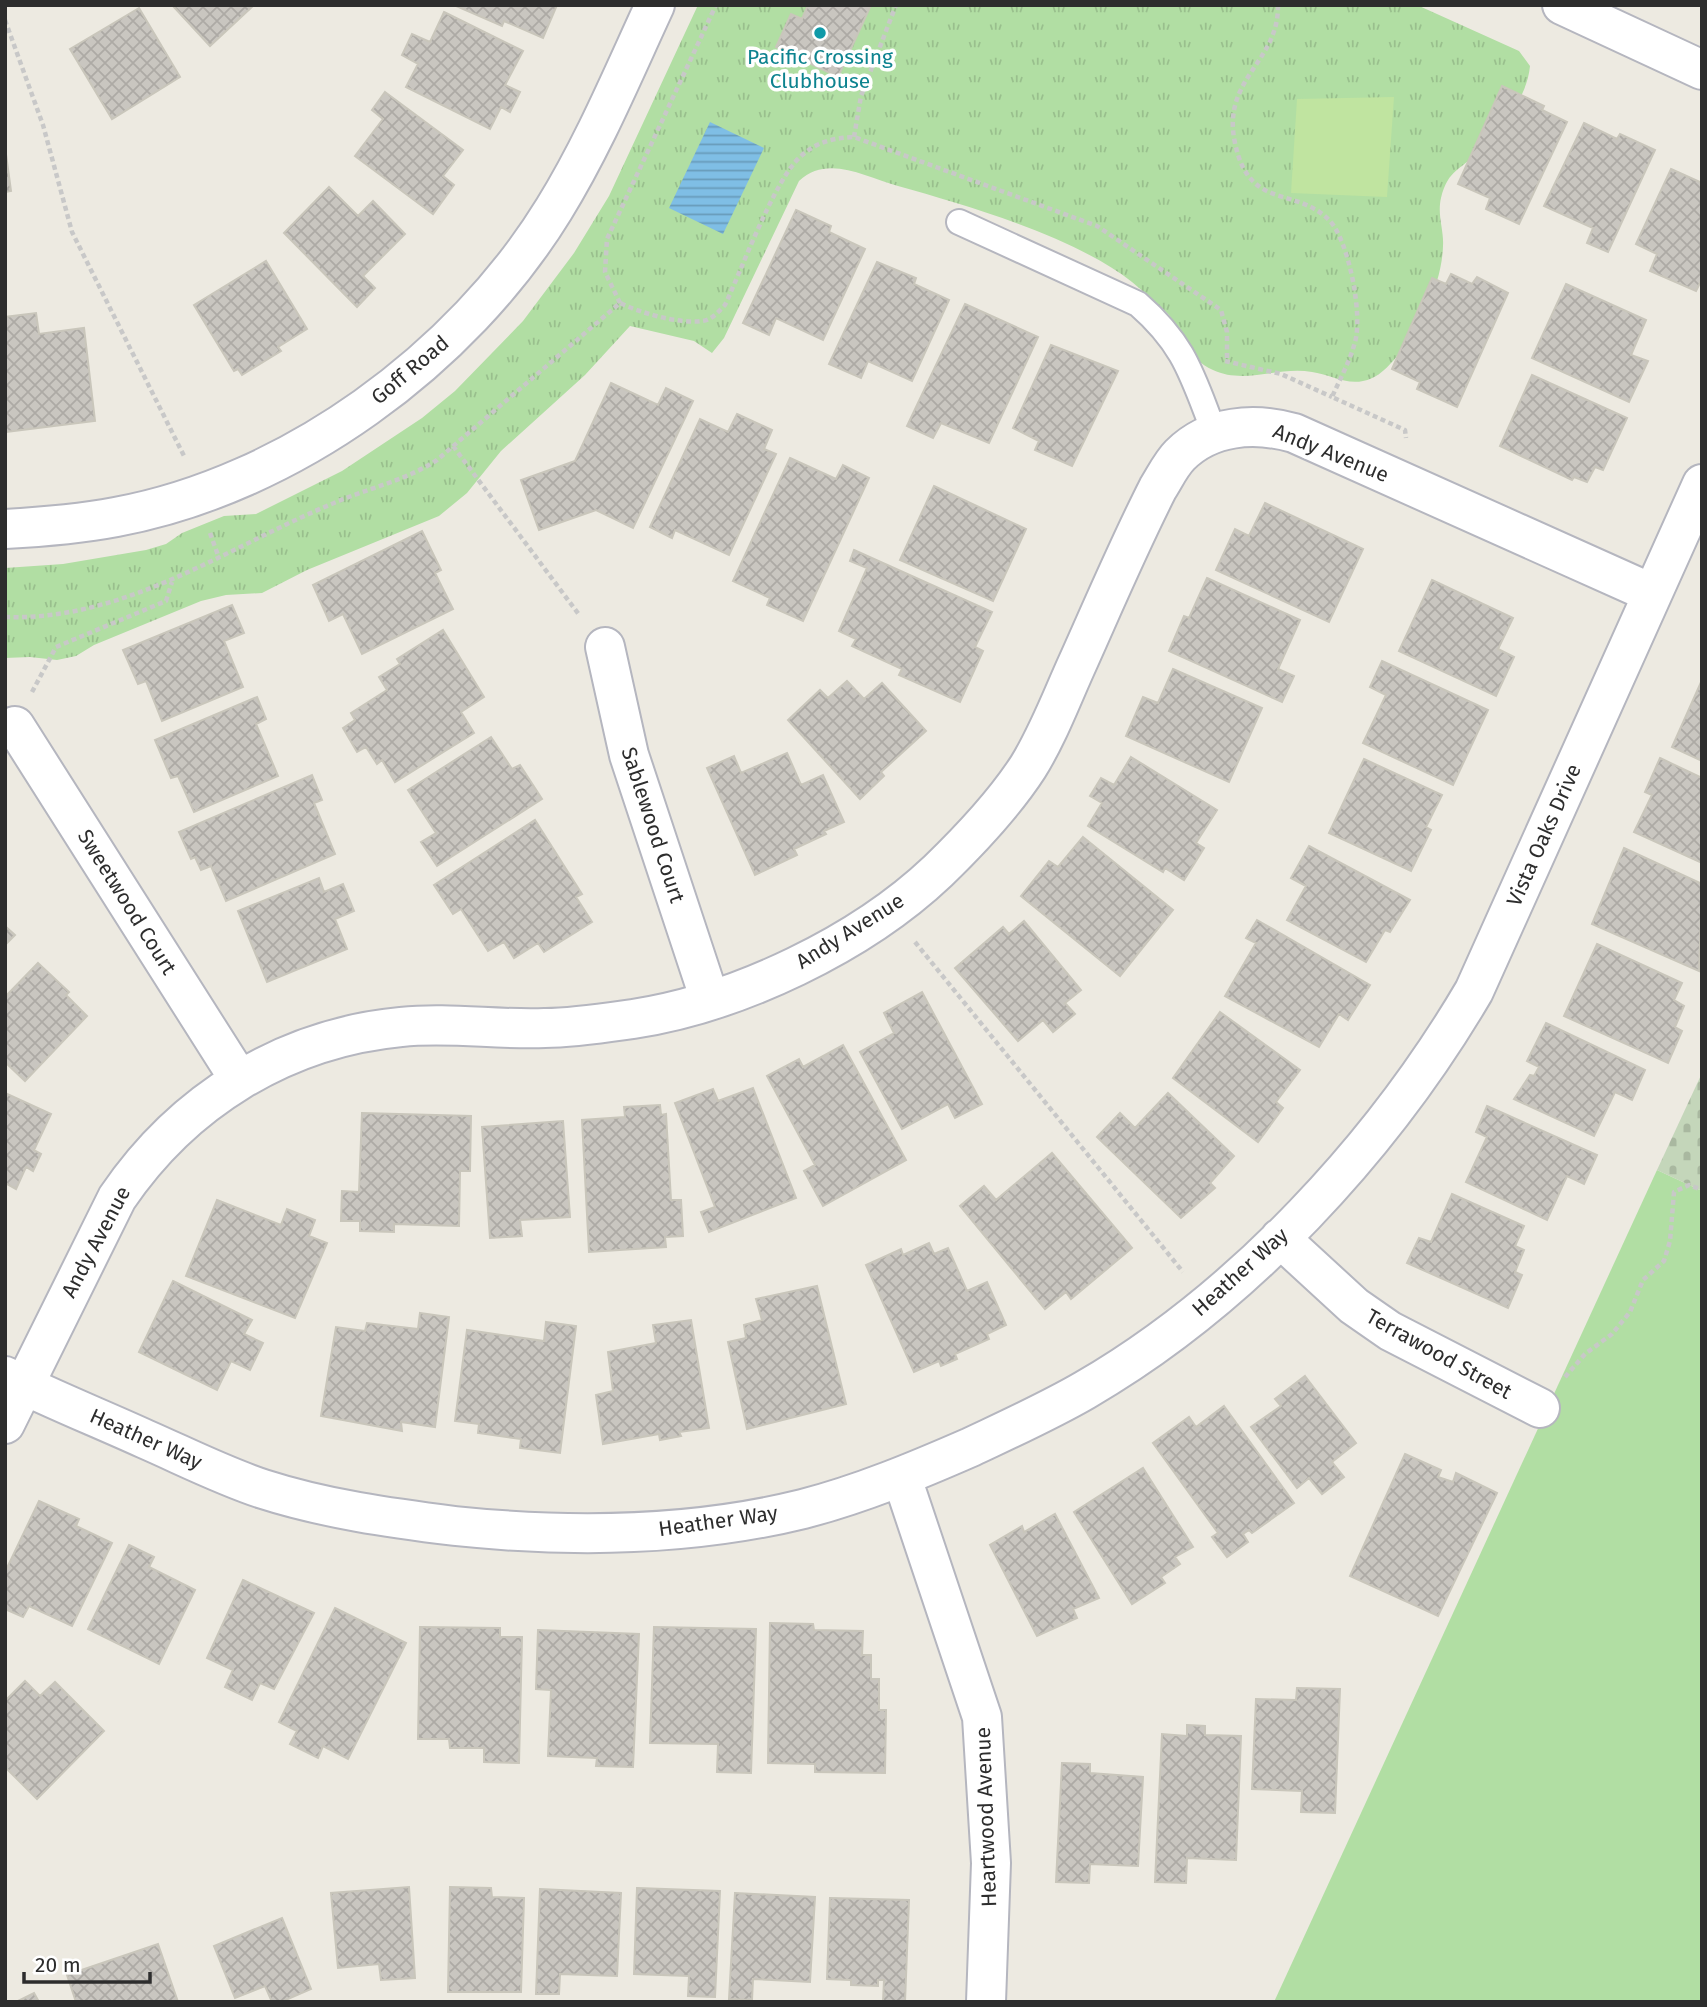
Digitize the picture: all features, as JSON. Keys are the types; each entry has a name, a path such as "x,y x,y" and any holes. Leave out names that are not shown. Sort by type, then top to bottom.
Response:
{"street":[{"name":"Goff Road","path":"5,529 117,517 225,484 286,458 353,417 418,366 478,309 519,261 553,210 590,146 655,5"},
{"path":"1562,5 1702,70"},
{"name":"Andy Avenue","path":"5,1424 15,1381 136,1170 198,1108 239,1079 316,1044 362,1032 404,1027 545,1028 636,1018 710,1000 801,964 890,911 937,871 986,820 1027,767 1158,488 1179,456 1215,434 1252,425 1294,433 1651,593"},
{"name":"Vista Oaks Drive","path":"1349,1164 1400,1106 1437,1055 1474,991 1702,484"},
{"name":"Sablewood Court","path":"605,647 629,755 710,1000"},
{"name":"Sweetwood Court","path":"15,726 239,1079"},
{"name":"Heather Way","path":"15,1381 264,1490 384,1518 527,1534 626,1534 729,1523 804,1508 902,1478 1085,1391 1159,1342 1208,1303 1280,1238 1349,1164"},
{"name":"Terrawood Street","path":"1280,1238 1354,1306 1390,1331 1539,1408"},
{"name":"Heartwood Avenue","path":"902,1478 982,1717 991,1863 986,2002"}],"lane":[{"path":"959,222 1138,304 1162,324 1183,352 1215,434"}],"path":[{"path":"716,5 607,239 605,272 610,288 620,303 684,320 704,321 716,315 724,305 788,169 816,145 837,138 854,137 1097,226 1221,310 1227,332 1227,360"},
{"path":"854,137 861,96 896,5"},
{"path":"1278,5 1276,28 1270,45 1244,80 1235,99 1232,119 1235,143 1241,163 1261,190 1316,211 1329,219 1338,234 1359,316 1355,342 1332,397"},
{"path":"5,20 43,125 72,232 128,339 185,459"},
{"path":"5,617 40,618 66,613 172,581 334,502 419,472 620,303"},
{"path":"1190,370 1227,360 1281,374 1405,430 1410,485"},
{"path":"453,446 549,579 605,647"},
{"path":"207,525 219,558"},
{"path":"15,726 56,647 166,601 172,581"},
{"path":"890,911 1208,1303"},
{"path":"1539,1408 1585,1354 1612,1334 1630,1312 1643,1280 1664,1262 1670,1241 1674,1192 1689,1185 1702,1189"}],"green space":[{"path":"698,5 1417,5 1519,51 1530,66 1524,90 1505,122 1480,151 1456,170 1444,188 1440,204 1442,261 1434,291 1420,322 1393,361 1383,371 1367,380 1350,382 1299,371 1237,376 1213,370 1197,359 1174,322 1155,302 1132,282 1081,251 1052,237 956,203 860,173 834,168 822,169 799,181 724,338 712,353 694,341 630,326 585,375 501,451 467,493 439,516 307,570 262,593 226,595 201,601 94,645 76,656 57,660 5,658 5,568 63,564 146,550 166,544 182,533 224,516 256,514 342,471 422,418 455,391 523,321 574,253 609,196"},
{"path":"1394,97 1387,197 1291,193 1297,99"},
{"path":"1702,1073 1702,1191 1657,1170"},
{"path":"1657,1170 1702,1191 1702,2002 1274,2002"}],"water":[{"path":"710,122 764,148 723,234 669,208"}],"building":[{"path":"172,5 254,5 210,46"},
{"path":"454,5 557,5 543,38 504,21 502,26"},
{"name":"Pacific Crossing Clubhouse","path":"808,5 871,5 838,77 776,47 791,14 802,19"},
{"path":"139,8 180,77 112,119 70,49"},
{"path":"444,12 523,51 505,85 520,92 510,112 501,107 490,129 406,87 418,64 402,55 412,34 430,42"},
{"path":"1502,86 1544,106 1542,110 1567,122 1519,224 1486,209 1490,198 1458,184"},
{"path":"385,92 463,150 443,176 454,185 433,214 355,156 383,119 372,110"},
{"path":"1584,123 1617,139 1620,134 1655,150 1608,252 1587,243 1593,228 1544,206"},
{"path":"5,147 11,191 5,192"},
{"path":"1671,169 1702,183 1702,279 1696,291 1650,271 1657,254 1636,244"},
{"path":"329,187 358,216 373,201 405,234 363,276 375,288 357,307 284,233"},
{"path":"796,210 831,226 829,232 865,249 823,340 776,318 769,335 743,323"},
{"path":"266,261 307,329 278,347 281,351 242,375 238,369 234,371 194,305"},
{"path":"877,262 916,278 914,284 949,300 912,381 868,361 861,378 829,364"},
{"path":"1451,274 1472,284 1477,277 1508,293 1457,407 1417,389 1420,382 1392,369 1432,278 1446,284"},
{"path":"1566,284 1646,320 1631,355 1648,361 1629,402 1532,358"},
{"path":"965,304 1038,337 989,443 941,423 933,438 907,426"},
{"path":"36,313 39,334 84,328 95,421 5,432 5,317"},
{"path":"1051,345 1118,371 1072,466 1035,450 1039,441 1013,428"},
{"path":"1532,375 1627,418 1603,470 1595,467 1587,482 1574,477 1572,480 1500,446"},
{"path":"611,383 658,405 666,388 693,401 633,528 596,510 539,530 521,480 575,461"},
{"path":"737,414 772,430 764,449 776,454 729,555 675,530 672,538 650,527 700,419 728,432"},
{"path":"790,458 836,479 843,465 869,478 803,621 767,605 770,598 733,581"},
{"path":"934,486 1026,529 993,601 900,560"},
{"path":"1265,503 1363,549 1329,622 1216,570 1235,529 1249,536"},
{"path":"422,531 441,570 435,573 453,609 362,654 343,614 329,621 313,585"},
{"path":"854,550 992,612 975,647 983,651 960,702 899,675 902,669 852,646 856,639 839,631 867,568 850,561"},
{"path":"1207,578 1300,620 1278,669 1294,676 1282,702 1169,651 1184,616 1189,618"},
{"path":"1432,580 1513,618 1498,649 1514,657 1496,696 1399,651"},
{"path":"232,605 244,633 224,641 243,687 162,721 146,681 138,684 123,650"},
{"path":"443,630 484,697 461,712 474,733 395,782 382,760 377,764 366,747 357,752 343,728 355,720 351,713 387,690 379,677 400,664 397,659"},
{"path":"1382,661 1488,710 1453,785 1363,743 1386,695 1370,687"},
{"path":"1173,669 1262,708 1229,782 1126,736 1143,697 1158,703"},
{"path":"1702,680 1702,761 1672,747"},
{"path":"847,681 864,699 882,683 926,731 881,772 884,776 860,799 788,720 820,690 828,698"},
{"path":"257,697 266,719 256,724 278,776 194,812 178,776 171,778 155,740"},
{"path":"491,737 512,769 520,765 542,799 437,866 421,842 436,833 408,790"},
{"path":"787,753 801,785 823,775 844,822 794,849 797,855 755,875 707,768 734,756 741,773"},
{"path":"1131,757 1217,810 1196,843 1204,848 1184,880 1165,868 1163,872 1088,826 1102,803 1090,796 1101,778 1114,785"},
{"path":"1660,758 1702,778 1702,863 1634,832 1652,795 1645,792"},
{"path":"1364,759 1442,795 1426,827 1431,830 1411,871 1329,833"},
{"path":"312,775 322,800 314,803 335,854 226,901 211,866 201,870 195,857 191,859 179,832"},
{"path":"535,820 582,894 576,897 592,922 544,952 538,943 514,958 504,942 488,951 461,909 453,914 434,885"},
{"path":"1083,837 1173,910 1120,976 1021,896 1049,861 1058,867"},
{"path":"1309,846 1410,900 1390,932 1385,930 1366,962 1287,920 1306,886 1291,878"},
{"path":"1624,848 1702,884 1699,971 1592,924"},
{"path":"319,878 324,892 343,884 354,911 335,919 347,949 267,982 238,911"},
{"path":"1257,920 1370,985 1348,1020 1339,1014 1319,1047 1225,996 1256,943 1246,938"},
{"path":"1024,921 1081,990 1065,1003 1075,1014 1053,1032 1043,1020 1018,1041 955,968 1003,927 1009,934"},
{"path":"5,926 15,935 5,945"},
{"path":"1597,944 1682,983 1674,1000 1684,1006 1675,1027 1682,1031 1668,1063 1564,1016"},
{"path":"38,963 69,992 66,995 87,1016 25,1081 5,1062 5,997"},
{"path":"922,992 982,1104 955,1118 948,1104 902,1129 860,1052 894,1033 884,1013"},
{"path":"1220,1012 1300,1070 1276,1102 1283,1108 1258,1142 1173,1078"},
{"path":"1546,1023 1645,1070 1632,1100 1615,1092 1594,1136 1514,1099 1530,1075 1534,1076 1539,1067 1527,1061"},
{"path":"843,1045 906,1160 823,1206 804,1171 815,1165 767,1076 799,1059 803,1067"},
{"path":"753,1088 796,1198 709,1232 701,1212 715,1207 675,1103 713,1089 718,1101"},
{"path":"5,1093 51,1114 34,1150 41,1154 33,1171 26,1167 16,1189 5,1183"},
{"path":"1168,1093 1234,1156 1210,1183 1215,1188 1181,1218 1097,1137 1120,1113 1135,1128"},
{"path":"660,1105 661,1115 666,1114 671,1200 681,1200 683,1236 665,1237 666,1247 589,1252 582,1120 625,1117 624,1107"},
{"path":"1487,1106 1597,1155 1584,1184 1567,1176 1547,1220 1466,1182 1487,1137 1476,1132"},
{"path":"362,1113 471,1116 470,1171 460,1171 459,1226 394,1224 394,1232 360,1231 360,1221 341,1221 342,1191 359,1192"},
{"path":"563,1121 570,1217 520,1220 522,1236 490,1238 482,1127"},
{"path":"1052,1153 1132,1248 1071,1299 1066,1292 1045,1309 960,1206 984,1186 996,1200"},
{"path":"1452,1194 1524,1226 1515,1246 1524,1250 1515,1272 1522,1275 1508,1308 1407,1263 1419,1238 1431,1242"},
{"path":"217,1200 281,1225 287,1209 315,1220 309,1236 327,1243 295,1318 186,1276"},
{"path":"929,1243 934,1254 948,1248 967,1291 987,1282 1006,1325 987,1334 989,1339 955,1354 957,1359 941,1366 939,1361 914,1372 866,1265 901,1249 903,1255"},
{"path":"173,1281 252,1320 244,1334 263,1343 250,1370 231,1361 217,1390 139,1352"},
{"path":"817,1286 846,1404 747,1429 728,1342 746,1338 744,1325 762,1320 756,1299"},
{"path":"420,1313 449,1317 435,1427 401,1422 402,1431 321,1416 336,1327 365,1331 367,1323 418,1329"},
{"path":"691,1320 709,1428 679,1432 681,1436 660,1440 659,1434 603,1444 596,1395 613,1391 608,1352 656,1343 653,1325"},
{"path":"546,1322 576,1326 560,1453 520,1448 521,1439 478,1433 479,1424 455,1421 467,1330 544,1341"},
{"path":"1305,1376 1356,1443 1332,1462 1344,1477 1322,1494 1309,1478 1297,1488 1251,1427 1281,1406 1275,1399"},
{"path":"1224,1406 1294,1503 1252,1533 1249,1530 1243,1534 1248,1542 1227,1557 1212,1537 1218,1533 1153,1443 1189,1417 1196,1427"},
{"path":"1405,1454 1441,1470 1438,1477 1453,1482 1456,1473 1497,1493 1438,1616 1350,1576"},
{"path":"1143,1468 1193,1547 1175,1557 1180,1564 1161,1577 1165,1583 1132,1604 1074,1512"},
{"path":"39,1501 79,1519 76,1526 112,1543 72,1626 29,1606 23,1617 5,1609 5,1572"},
{"path":"1055,1514 1099,1598 1073,1609 1077,1618 1037,1636 990,1545 1022,1526 1024,1532"},
{"path":"129,1545 154,1557 149,1567 195,1590 159,1664 88,1629"},
{"path":"243,1580 314,1613 274,1689 260,1683 252,1700 225,1687 233,1670 207,1658"},
{"path":"335,1608 406,1643 348,1759 323,1746 318,1758 290,1744 297,1731 279,1722"},
{"path":"770,1623 813,1624 814,1630 863,1631 862,1655 871,1655 871,1679 879,1679 879,1710 886,1710 885,1773 815,1772 815,1764 768,1763"},
{"path":"420,1627 500,1628 500,1637 522,1637 519,1763 484,1762 484,1748 450,1748 449,1739 418,1739"},
{"path":"654,1627 756,1629 751,1773 717,1772 718,1744 650,1743"},
{"path":"538,1630 639,1634 633,1767 596,1766 597,1758 548,1756 551,1690 536,1689"},
{"path":"25,1681 40,1696 55,1682 104,1731 37,1799 5,1767 5,1701"},
{"path":"1297,1688 1340,1689 1335,1813 1301,1812 1302,1791 1252,1789 1256,1699 1296,1700"},
{"path":"1187,1725 1205,1726 1205,1735 1241,1736 1236,1860 1187,1858 1186,1883 1155,1882 1162,1734 1187,1736"},
{"path":"1062,1763 1090,1764 1090,1773 1143,1777 1138,1866 1090,1864 1089,1883 1056,1882"},
{"path":"409,1887 415,1978 381,1980 379,1964 338,1968 331,1893"},
{"path":"450,1887 491,1888 492,1897 524,1898 521,1992 448,1992"},
{"path":"637,1888 720,1891 715,1997 688,1996 689,1976 634,1974"},
{"path":"540,1889 621,1893 617,1976 560,1974 559,1994 536,1994"},
{"path":"735,1893 815,1897 810,1982 753,1979 752,2000 729,1999"},
{"path":"830,1898 909,1900 905,2002 883,2002 884,1980 878,1980 878,1986 851,1985 851,1980 827,1979"},
{"path":"282,1918 311,1989 281,2002 272,2002 265,1986 235,1998 214,1946"},
{"path":"158,1944 178,2002 76,2002 67,1975"},
{"path":"34,1993 39,2002 16,2002"}],"place":[{"name":"Pacific Crossing Clubhouse","path":"820,33"}]}
